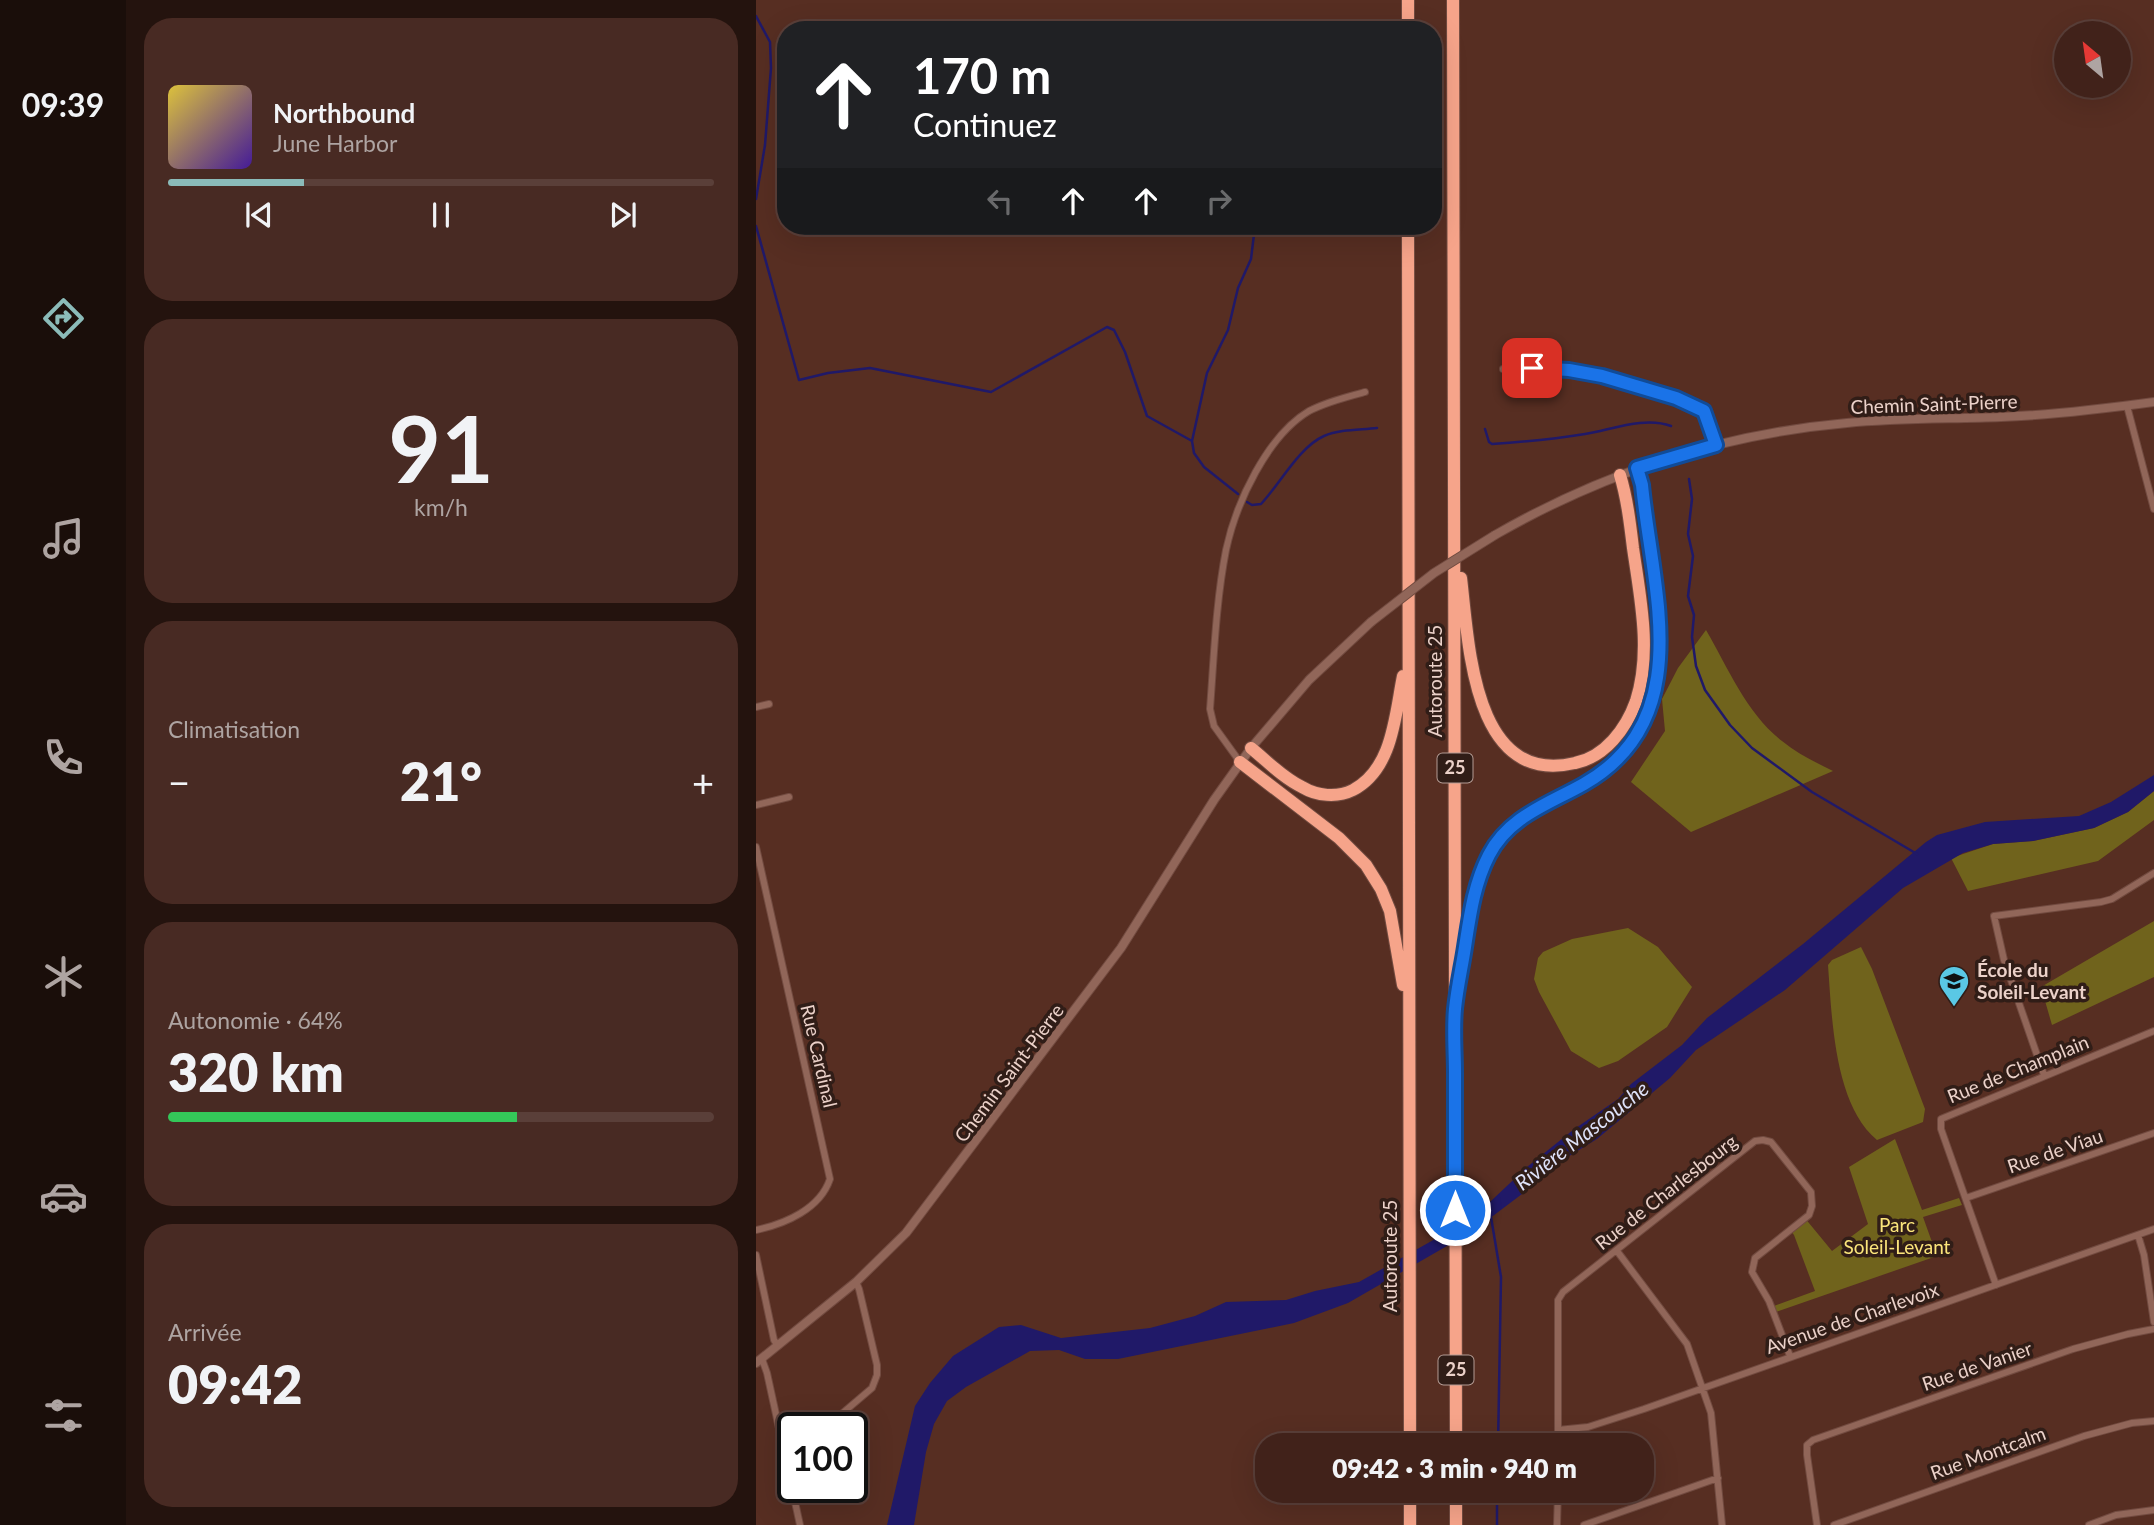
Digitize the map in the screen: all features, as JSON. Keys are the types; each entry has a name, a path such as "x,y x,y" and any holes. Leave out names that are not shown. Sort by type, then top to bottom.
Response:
{"highway":[{"path":"1408,0 1408,21"},
{"name":"Autoroute 25","path":"1453,0 1456,1433"},
{"name":"Autoroute 25","path":"1408,235 1410,1433"},
{"path":"1455,1010 1472,901 1481,872 1493,848 1518,820 1586,783 1615,762 1634,740 1649,713 1658,680 1660,636 1642,485 1637,468"},
{"path":"1454,525 1471,666 1478,694 1490,723 1509,747 1531,761 1549,765 1580,762 1602,750 1623,727 1636,700 1642,675 1642,619 1620,475"},
{"path":"1251,748 1292,781 1308,790 1333,795 1355,789 1374,774 1385,755 1409,652"},
{"path":"1240,762 1339,838 1354,851 1372,874 1388,904 1394,927 1409,1034"},
{"path":"1410,1503 1410,1525"},
{"path":"1456,1503 1456,1525"}],"street":[{"path":"1503,369 1579,371 1676,398 1704,411 1716,445"},
{"path":"1240,762 1214,726 1210,709 1222,577 1226,549 1236,519 1262,463 1287,430 1314,409 1364,392"},
{"name":"Chemin Saint-Pierre","path":"759,1361 856,1282 918,1219 1079,1006 1135,927 1192,834 1251,748 1319,670 1371,622 1434,573 1494,535 1560,500 1637,468 1716,445 1767,434 1837,424 2031,416 2154,402"},
{"path":"2127,406 2154,509"},
{"path":"756,707 769,704"},
{"path":"1231,747 1251,748"},
{"path":"756,805 789,797"},
{"name":"Rue Cardinal","path":"756,847 830,1179 826,1191 793,1219 756,1230"},
{"path":"2044,1075 2004,960 1994,916 2101,902 2112,899 2154,873"},
{"name":"Rue de Champlain","path":"1996,1285 1941,1129 1941,1119 2154,1031"},
{"name":"Rue de Viau","path":"1966,1198 2154,1133"},
{"name":"Rue de Charlesbourg","path":"1558,1430 1558,1300 1563,1292 1755,1141 1771,1142 1811,1192 1812,1198 1809,1215 1755,1258 1752,1272 1769,1301 1790,1356"},
{"name":"Avenue de Charlevoix","path":"1558,1430 1588,1426 2154,1229"},
{"path":"2138,1235 2144,1255 2154,1322"},
{"path":"1617,1251 1687,1343 1711,1413 1722,1525"},
{"path":"756,1255 758,1276 774,1340 778,1346"},
{"path":"844,1412 872,1388 877,1375 856,1282"},
{"name":"Rue de Vanier","path":"1817,1525 1807,1455 1807,1445 1814,1440 2082,1346 2154,1329"},
{"path":"759,1361 766,1368 777,1419"},
{"name":"Rue Montcalm","path":"1834,1525 2084,1436 2154,1420"},
{"path":"1584,1525 1718,1478"},
{"path":"795,1503 800,1525"},
{"path":"1558,1503 1558,1525"},
{"path":"2089,1525 2116,1516 2154,1510"}],"green space":[{"path":"1706,630 1739,690 1758,718 1794,750 1833,771 1691,832 1631,782 1665,731 1662,699 1678,668"},
{"path":"2154,791 2154,820 2098,861 1968,891 1951,858 1993,844 2033,841 2094,828 2128,812"},
{"path":"2154,921 2154,977 2052,1025 2041,987"},
{"path":"1628,928 1658,947 1692,987 1667,1027 1618,1061 1599,1068 1571,1051 1534,979 1538,958 1543,952 1572,939"},
{"path":"1861,947 1872,969 1925,1109 1923,1122 1877,1140 1852,1105 1844,1083 1831,1010 1828,965 1832,960"},
{"name":"Parc Soleil-Levant","path":"1895,1139 1922,1210 1959,1198 1962,1205 1923,1217 1937,1256 1773,1313 1771,1307 1815,1291 1794,1235 1789,1229 1804,1217 1832,1251 1868,1224 1849,1167"}],"water":[{"name":"Rivière Mascouche","path":"2154,775 2154,791 2128,812 2094,828 2033,841 1993,844 1963,853 1903,888 1785,990 1696,1050 1670,1078 1597,1139 1543,1172 1522,1194 1473,1231 1348,1303 1294,1323 1118,1359 1085,1359 1059,1350 1030,1351 966,1387 947,1401 934,1424 926,1452 914,1525 887,1525 915,1406 953,1356 999,1327 1021,1325 1061,1338 1150,1328 1195,1316 1226,1302 1286,1300 1359,1282 1474,1217 1527,1167 1573,1130 1618,1099 1631,1084 1682,1045 1707,1018 1803,944 1926,842 1937,835 1985,822 2079,816 2111,802"}],"waterway":[{"path":"756,16 770,42 771,68 765,145 756,199"},
{"path":"756,226 799,380 870,368 991,392 1107,327 1114,330 1125,352 1147,416 1192,441"},
{"path":"1238,494 1204,467 1194,453 1192,441 1207,373 1228,330 1238,288 1251,259 1254,235"},
{"path":"1485,429 1492,444 1573,436 1639,423 1671,426"},
{"path":"1247,502 1252,505 1261,504 1298,457 1315,441 1343,431 1377,428"},
{"path":"1689,479 1692,499 1688,534 1693,556 1688,596 1694,615 1692,637 1696,666 1705,690 1730,725 1752,748 1812,792 1917,854"},
{"path":"1491,1217 1501,1277 1498,1433"},
{"path":"1497,1503 1497,1525"}],"place":[{"name":"École du Soleil-Levant","path":"1954,1008"}],"route":[{"path":"1455,1210 1455,1010 1471,908 1478,881 1493,848 1518,820 1603,772 1625,752 1642,727 1656,688 1660,636 1642,485 1637,468 1716,445 1704,411 1684,401 1593,374 1532,368"}]}
